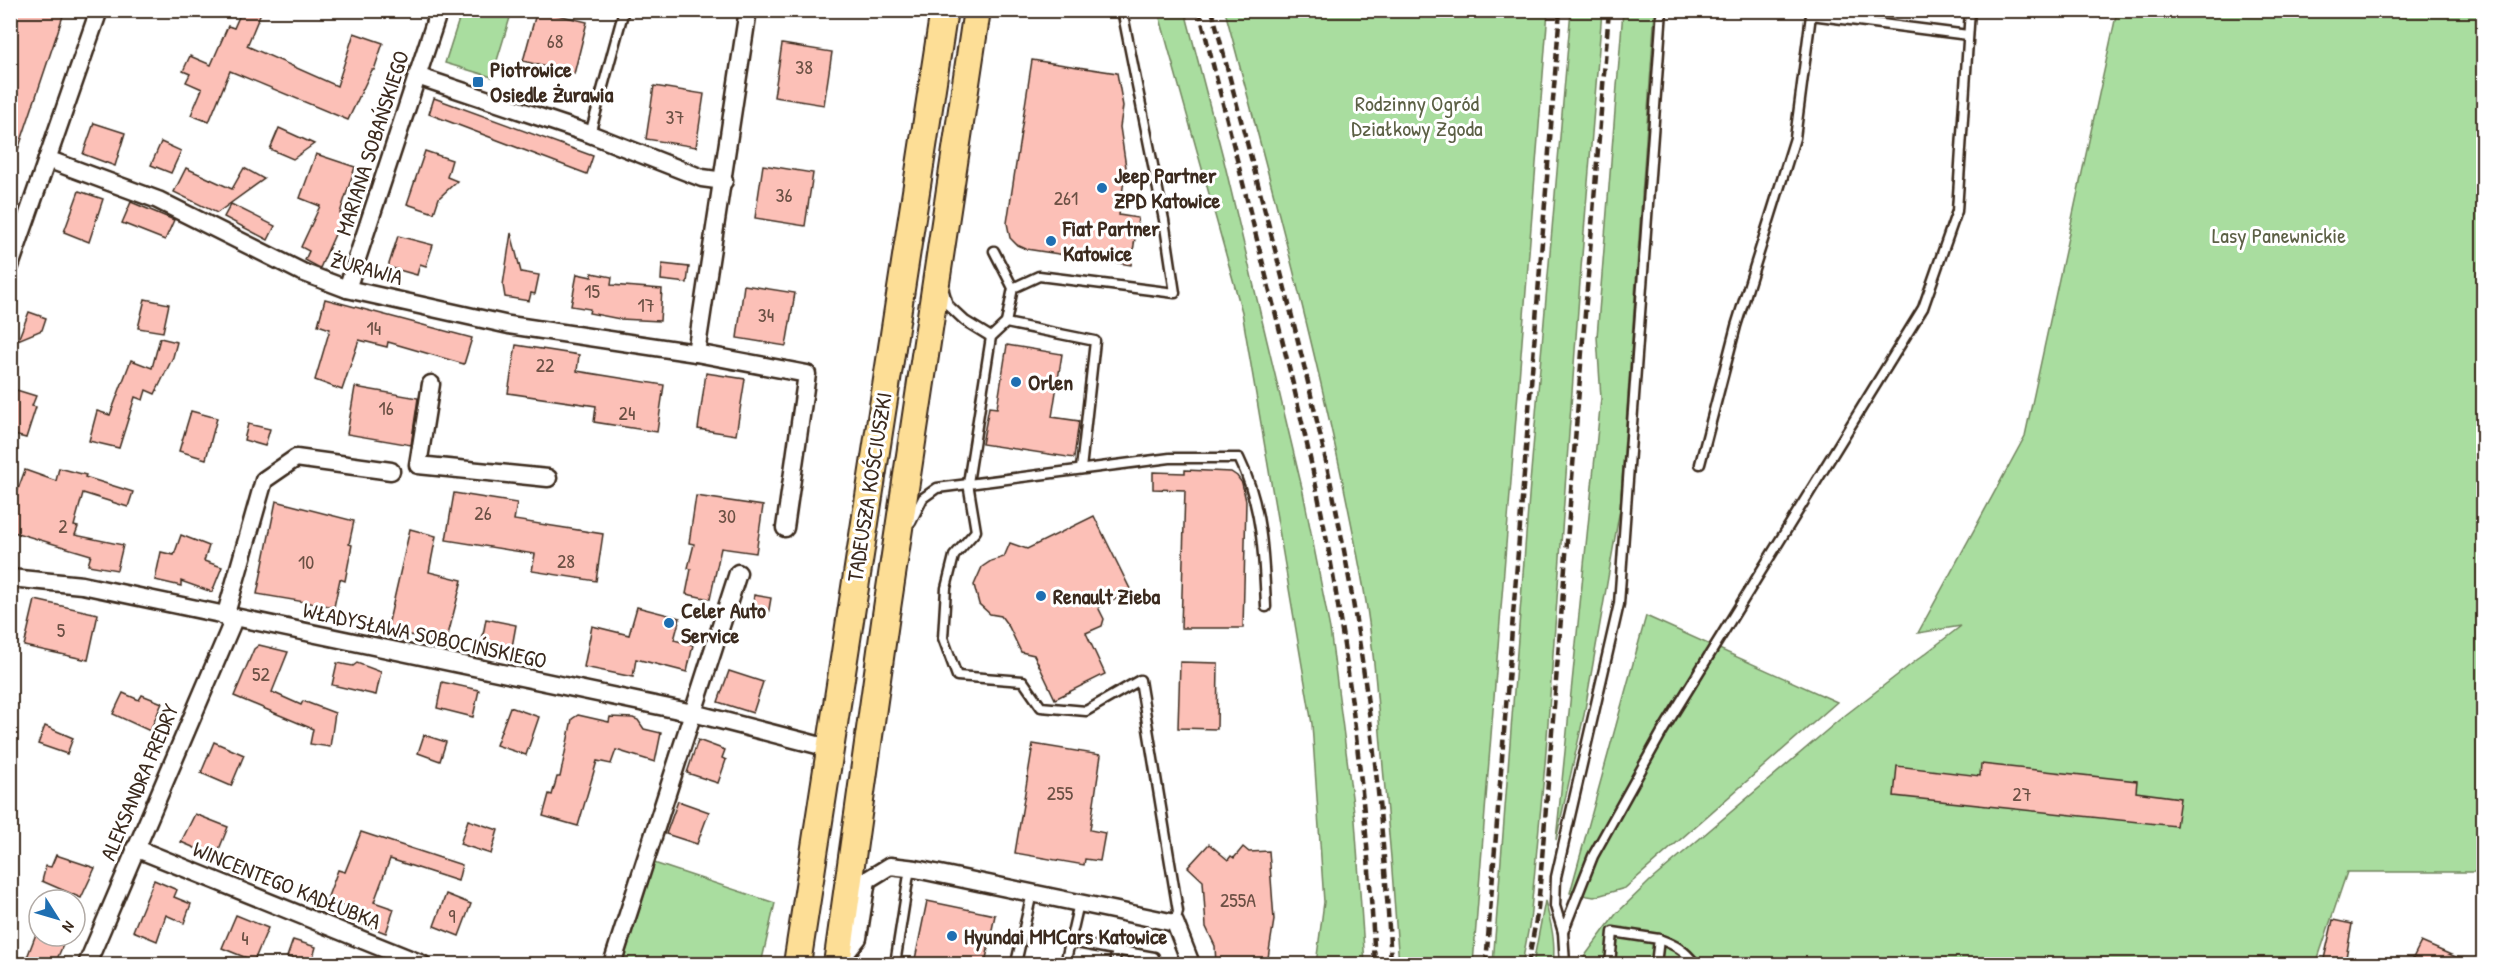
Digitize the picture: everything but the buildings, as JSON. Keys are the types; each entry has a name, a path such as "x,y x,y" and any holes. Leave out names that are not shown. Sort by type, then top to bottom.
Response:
{"main road":[{"name":"TADEUSZA KOŚCIUSZKI","path":"797,964 944,10"},
{"name":"TADEUSZA KOŚCIUSZKI","path":"837,964 886,615 948,213 976,10"}],"street":[{"path":"11,262 99,10"},
{"name":"MARIANA SOBAŃSKIEGO","path":"347,289 439,10"},
{"path":"696,353 724,182 748,10"},
{"path":"417,76 590,134 702,178 724,182"},
{"name":"ŻURAWIA","path":"47,159 150,197 302,272 347,289 509,325 696,353 807,374 785,528"},
{"path":"431,384 418,465 548,478"},
{"name":"ALEKSANDRA FREDRY","path":"87,964 230,618 264,480 296,458 391,471"},
{"path":"612,964 738,573"},
{"name":"WŁADYSŁAWA SOBOCIŃSKIEGO","path":"10,578 82,585 230,618 693,713 829,748"},
{"name":"WINCENTEGO KADŁUBKA","path":"135,848 422,964"},
{"path":"837,964 858,938 867,880 890,866 910,868 1175,923 1191,964"}],"lane":[{"path":"590,134 624,10"},
{"path":"1013,288 1039,276 1175,293 1164,220 1122,10"},
{"path":"1565,964 1563,932 1555,906 1556,877 1619,604 1662,10"},
{"path":"1563,932 1593,856 1662,732 1923,308 1957,211 1970,10"},
{"path":"1700,464 1736,326 1795,138 1811,13 1968,34"},
{"path":"948,213 948,261 944,290 948,305 965,321 991,337"},
{"path":"994,251 1013,288 1006,323 991,337 968,483 976,531 954,555 945,588 943,638 957,676 1023,681 1041,707 1086,711 1140,680 1178,911 1175,923"},
{"path":"1006,323 1095,341 1081,469"},
{"path":"909,529 911,518 922,498 937,488 1170,458 1239,458 1258,516 1264,549 1266,607"},
{"path":"886,615 904,563"},
{"path":"895,964 910,868"},
{"path":"1016,963 1032,893"},
{"path":"1065,964 1079,903"},
{"path":"1610,964 1613,932 1659,939 1674,944 1686,952 1695,964"},
{"path":"1656,964 1659,939"},
{"path":"1071,942 1154,957 1156,964"},
{"path":"1114,964 1117,950"}],"green space":[{"path":"462,10 512,11 492,77 445,63"},
{"path":"1571,10 1602,11 1545,764 1530,921 1522,964 1493,964 1530,483"},
{"path":"1158,11 1185,11 1223,157 1303,492 1330,629 1355,820 1365,964 1316,964 1324,902 1312,724 1242,312"},
{"name":"Rodzinny Ogród Działkowy Zgoda","path":"1225,11 1548,11 1473,964 1399,964 1376,687 1364,590 1318,371"},
{"path":"1623,11 1655,11 1620,509 1584,715 1556,840 1601,398 1597,337"},
{"name":"Lasy Panewnickie","path":"2117,11 2483,11 2483,872 2347,872 2316,964 1582,964 1584,957 1616,914 1650,881 1839,720 1961,626 1918,633 2025,436"},
{"path":"1646,616 1837,702 1625,888 1594,897 1570,893"},
{"path":"654,863 775,903 761,964 622,964"},
{"path":"1545,901 1553,940 1553,964 1533,964"}],"railway":[{"path":"1199,10 1308,447 1333,576 1357,748 1370,878 1375,964"},
{"path":"1212,10 1306,373 1344,552 1363,669 1378,787 1391,964"},
{"path":"1486,964 1560,10"},
{"path":"1528,964 1538,909 1609,10"}],"place":[{"name":"Piotrowice Osiedle Żurawia","path":"478,82"},
{"name":"Jeep Partner ZPD Katowice","path":"1102,188"},
{"name":"Fiat Partner Katowice","path":"1051,241"},
{"name":"Orlen","path":"1016,382"},
{"name":"Renault Zieba","path":"1041,596"},
{"name":"Celer Auto Service","path":"669,623"},
{"name":"Hyundai MMCars Katowice","path":"952,936"}]}
